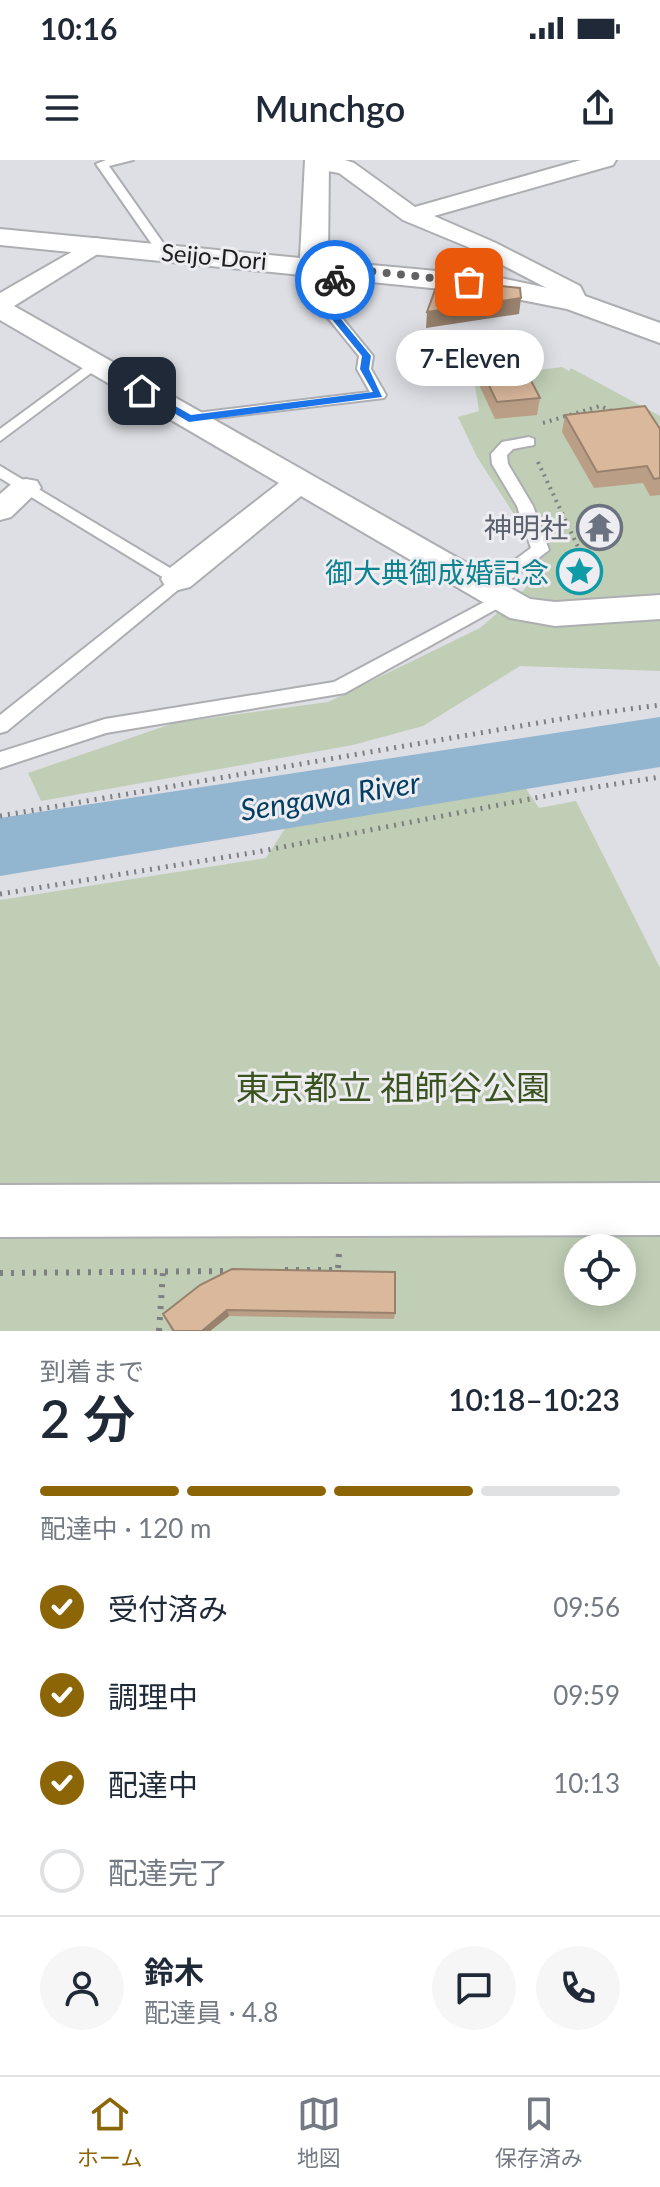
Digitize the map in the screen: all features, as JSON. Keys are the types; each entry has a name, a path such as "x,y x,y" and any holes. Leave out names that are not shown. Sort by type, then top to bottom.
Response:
{"street":[{"path":"411,215 605,160"},
{"path":"314,265 317,162 342,164 379,195 411,215 543,276 571,291 575,302"},
{"name":"Seijo-Dori","path":"0,237 162,250 491,285 575,302 660,334"},
{"path":"96,245 0,307 522,610 555,614 660,607"},
{"path":"178,579 299,482"},
{"path":"0,510 26,488"},
{"path":"0,1211 660,1209"}],"lane":[{"path":"127,160 102,164 162,250"},
{"path":"189,419 379,395 364,369 366,356 335,318 338,307 330,300 335,276 314,265"},
{"path":"0,436 94,364"},
{"path":"0,760 105,726 338,688 495,594 540,550 525,506 500,464 499,454 508,445 529,442"},
{"path":"0,471 181,580 0,726"}],"path":[{"path":"607,610 523,429 600,406 614,412"},
{"path":"0,816 584,715 660,705"},
{"path":"0,894 257,852 622,781 660,777"},
{"path":"275,1270 338,1270 340,1212"},
{"path":"0,1273 243,1270"},
{"path":"159,1331 163,1271"}],"green space":[{"path":"562,367 569,371 571,368 660,416 660,671 520,666 423,726 353,745 41,801 28,773 174,723 328,702 480,628 525,589 530,575 528,536 477,457 458,417 479,411 474,379"},
{"name":"東京都立 祖師谷公園","path":"516,774 539,808 576,801 660,968 660,1331 0,1331 0,900 266,858 286,827"}],"building":[{"path":"439,279 520,288 521,298 427,312"},
{"path":"524,367 540,398 497,402 482,371"},
{"path":"645,406 660,429 660,478 654,479 647,466 597,472 565,415"},
{"path":"232,1269 395,1272 395,1313 227,1310 202,1331 174,1331 163,1314 200,1285"}],"waterway":[{"name":"Sengawa River","path":"0,847 660,742"}],"way so far":[{"path":"335,280 335,276 314,265 469,282"}],"place":[{"name":"7-Eleven","path":"469,282"},
{"name":"神明社","path":"599,527"},
{"name":"御大典御成婚記念","path":"580,572"}],"route":[{"path":"142,391 189,419 379,395 364,369 366,356 335,318 338,307 330,300 335,280"}]}
